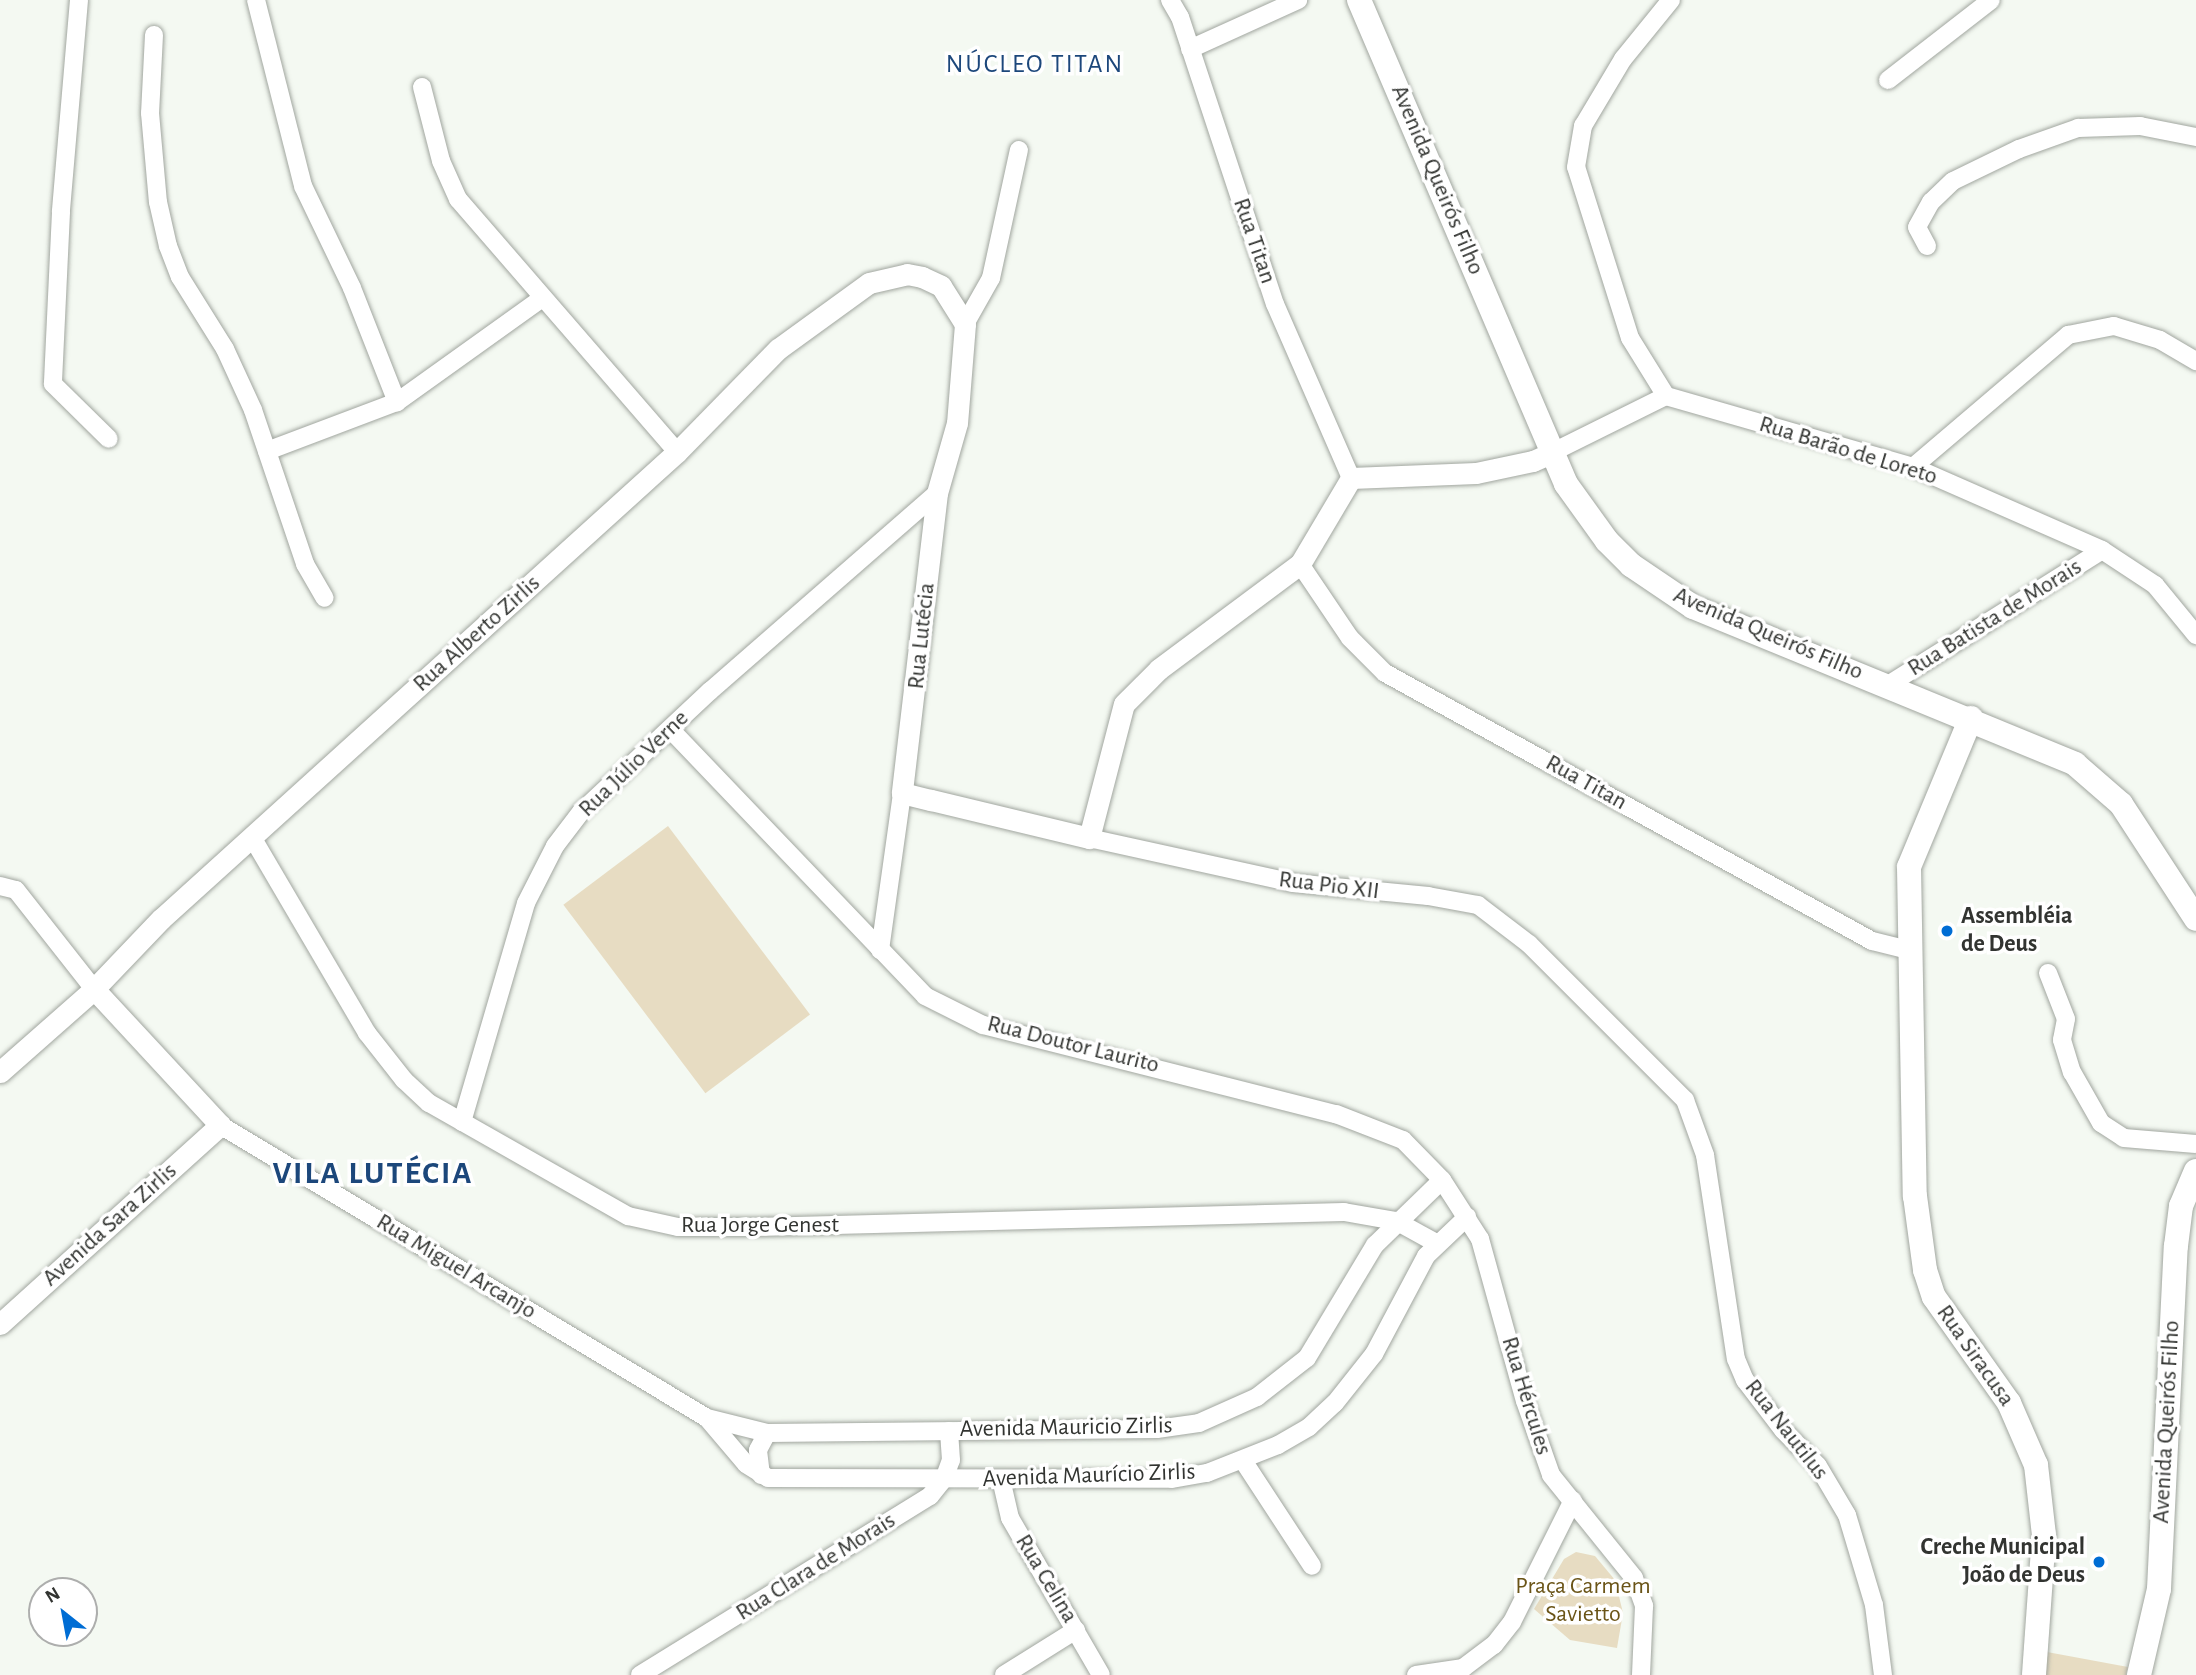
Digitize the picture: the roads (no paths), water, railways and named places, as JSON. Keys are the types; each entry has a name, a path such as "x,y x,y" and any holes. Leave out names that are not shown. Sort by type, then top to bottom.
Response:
{"main road":[{"name":"Avenida Queirós Filho","path":"1359,0 1566,484 1607,541 1667,592 1693,607 2045,748 2099,783 2121,804 2196,919"},
{"name":"Rua Siracusa","path":"1970,718 1909,867 1915,1196 1921,1247 1934,1297 2015,1414 2036,1465 2044,1535 2034,1675"},
{"name":"Avenida Queirós Filho","path":"2139,1675 2158,1589 2176,1246 2181,1206 2196,1171"}],"street":[{"path":"79,0 61,212 54,384 109,439"},
{"path":"256,0 303,186 352,288 397,402"},
{"name":"Rua Titan","path":"1170,0 1190,49 1275,303 1351,478"},
{"path":"1190,49 1298,0"},
{"path":"1089,838 1125,704 1159,669 1300,564 1351,478 1476,473 1533,461 1665,396 1630,338 1576,167 1583,126 1623,59 1671,0"},
{"path":"1888,80 1991,0"},
{"path":"154,35 150,113 158,202 168,246 180,277 225,349 267,451 305,564 324,598"},
{"path":"422,88 441,161 458,199 541,299 677,452"},
{"path":"1927,246 1917,227 1931,202 1953,181 2019,149 2078,128 2140,126 2196,137"},
{"path":"965,324 991,278 1019,150"},
{"name":"Rua Alberto Zirlis","path":"0,1072 94,989 161,919 677,452 778,349 869,283 907,274 922,277 941,286 965,324"},
{"path":"267,451 397,402 541,299"},
{"name":"Rua Lutécia","path":"880,950 902,793 937,493 957,423 965,324"},
{"path":"1913,467 2068,335 2114,326 2160,340 2196,361"},
{"name":"Rua Barão de Loreto","path":"1665,396 1913,467 2102,550 2155,585 2196,635"},
{"name":"Rua Júlio Verne","path":"462,1122 497,991 540,869 581,812 937,493"},
{"name":"Rua Batista de Morais","path":"1888,685 2102,550"},
{"name":"Rua Titan","path":"1300,564 1350,638 1385,673 1872,941 1912,951"},
{"name":"Rua Doutor Laurito","path":"671,730 925,996 983,1025 1151,1064 1387,1130 1404,1140 1442,1180"},
{"name":"Rua Pio XII","path":"902,793 1293,883 1478,905 1529,944 1685,1100"},
{"name":"Rua Jorge Genest","path":"252,837 367,1033 404,1080 429,1103 628,1216 661,1226 1035,1222 1344,1212 1396,1221 1436,1243"},
{"path":"0,886 16,890 94,989"},
{"path":"2048,973 2066,1019 2062,1040 2072,1072 2101,1123 2124,1138 2196,1144"},
{"name":"Rua Miguel Arcanjo","path":"94,989 220,1125 708,1418"},
{"name":"Rua Nautilus","path":"1685,1100 1705,1155 1736,1359 1776,1420 1818,1466 1847,1516 1868,1583 1884,1675"},
{"name":"Avenida Sara Zirlis","path":"0,1324 220,1125"},
{"path":"1442,1180 1466,1217"},
{"name":"Avenida Mauricio Zirlis","path":"708,1418 768,1433 1157,1429 1199,1423 1247,1402 1284,1380 1307,1358 1375,1245 1396,1221 1442,1180"},
{"name":"Avenida Maurício Zirlis","path":"761,1475 944,1479 1172,1479 1244,1462 1309,1427 1342,1395 1374,1354 1436,1243 1466,1217"},
{"name":"Rua Hércules","path":"1466,1217 1487,1259 1539,1447 1551,1475 1634,1577 1644,1606 1641,1675"},
{"path":"708,1418 746,1464 761,1475"},
{"path":"944,1479 951,1460 949,1430"},
{"path":"761,1475 758,1450 768,1433"},
{"path":"1244,1462 1311,1566"},
{"name":"Rua Clara de Morais","path":"640,1675 913,1507 944,1479"},
{"name":"Rua Celina","path":"1001,1479 1010,1518 1101,1675"},
{"path":"1416,1675 1463,1668 1494,1645 1512,1622 1573,1500"},
{"path":"1004,1675 1076,1630"}],"place":[{"name":"Assembléia de Deus","path":"1947,931"},
{"name":"Creche Municipal João de Deus","path":"2099,1562"}],"district":[{"name":"NÚCLEO TITAN","path":"1035,65"},
{"name":"VILA LUTÉCIA","path":"373,1173"}],"park label":[{"name":"Praça Carmem Savietto","path":"1583,1601"}]}
